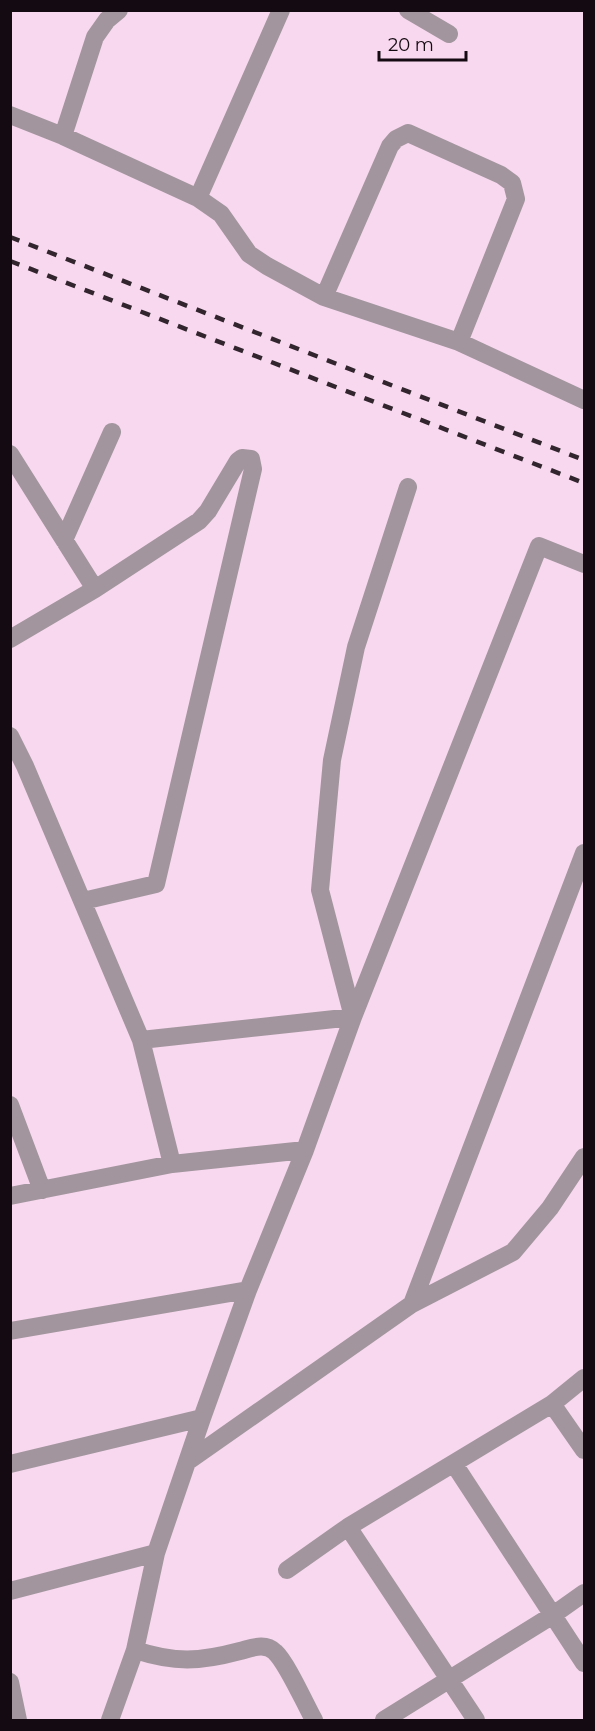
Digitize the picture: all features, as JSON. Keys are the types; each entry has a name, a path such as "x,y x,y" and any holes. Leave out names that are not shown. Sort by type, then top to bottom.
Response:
{"street":[{"path":"63,136 95,37 107,20 119,10"},
{"path":"198,198 281,10"},
{"path":"408,10 449,34"},
{"path":"10,116 63,136 198,198 221,214 249,254 267,267 324,297 459,342 585,400"},
{"path":"324,297 390,146 396,139 408,133 501,175 512,183 516,199 459,342"},
{"path":"64,540 112,432"},
{"path":"10,454 18,484 64,540 95,589"},
{"path":"10,639 95,589 199,520 208,511 238,461 243,458 251,459 253,469 156,884 83,901"},
{"path":"353,1017 320,890 332,760 356,647 408,487"},
{"path":"110,1720 135,1650 156,1553 248,1290 305,1150 353,1017 539,546 585,564"},
{"path":"10,736 25,766 141,1040 172,1164"},
{"path":"412,1304 585,853"},
{"path":"141,1040 353,1017"},
{"path":"10,1105 42,1191"},
{"path":"10,1196 172,1164 305,1150"},
{"path":"187,1462 412,1304 513,1252 550,1208 585,1157"},
{"path":"10,1331 248,1290"},
{"path":"287,1570 348,1527 552,1404 585,1378"},
{"path":"552,1404 585,1450"},
{"path":"10,1464 202,1418"},
{"path":"454,1464 585,1663"},
{"path":"348,1527 476,1720"},
{"path":"10,1592 156,1553"},
{"path":"384,1720 585,1593"},
{"path":"135,1650 160,1658 193,1660 222,1656 262,1646 274,1650 314,1720"},
{"path":"10,1682 18,1720"}],"railway":[{"path":"10,237 584,460"},
{"path":"10,261 584,483"}]}
